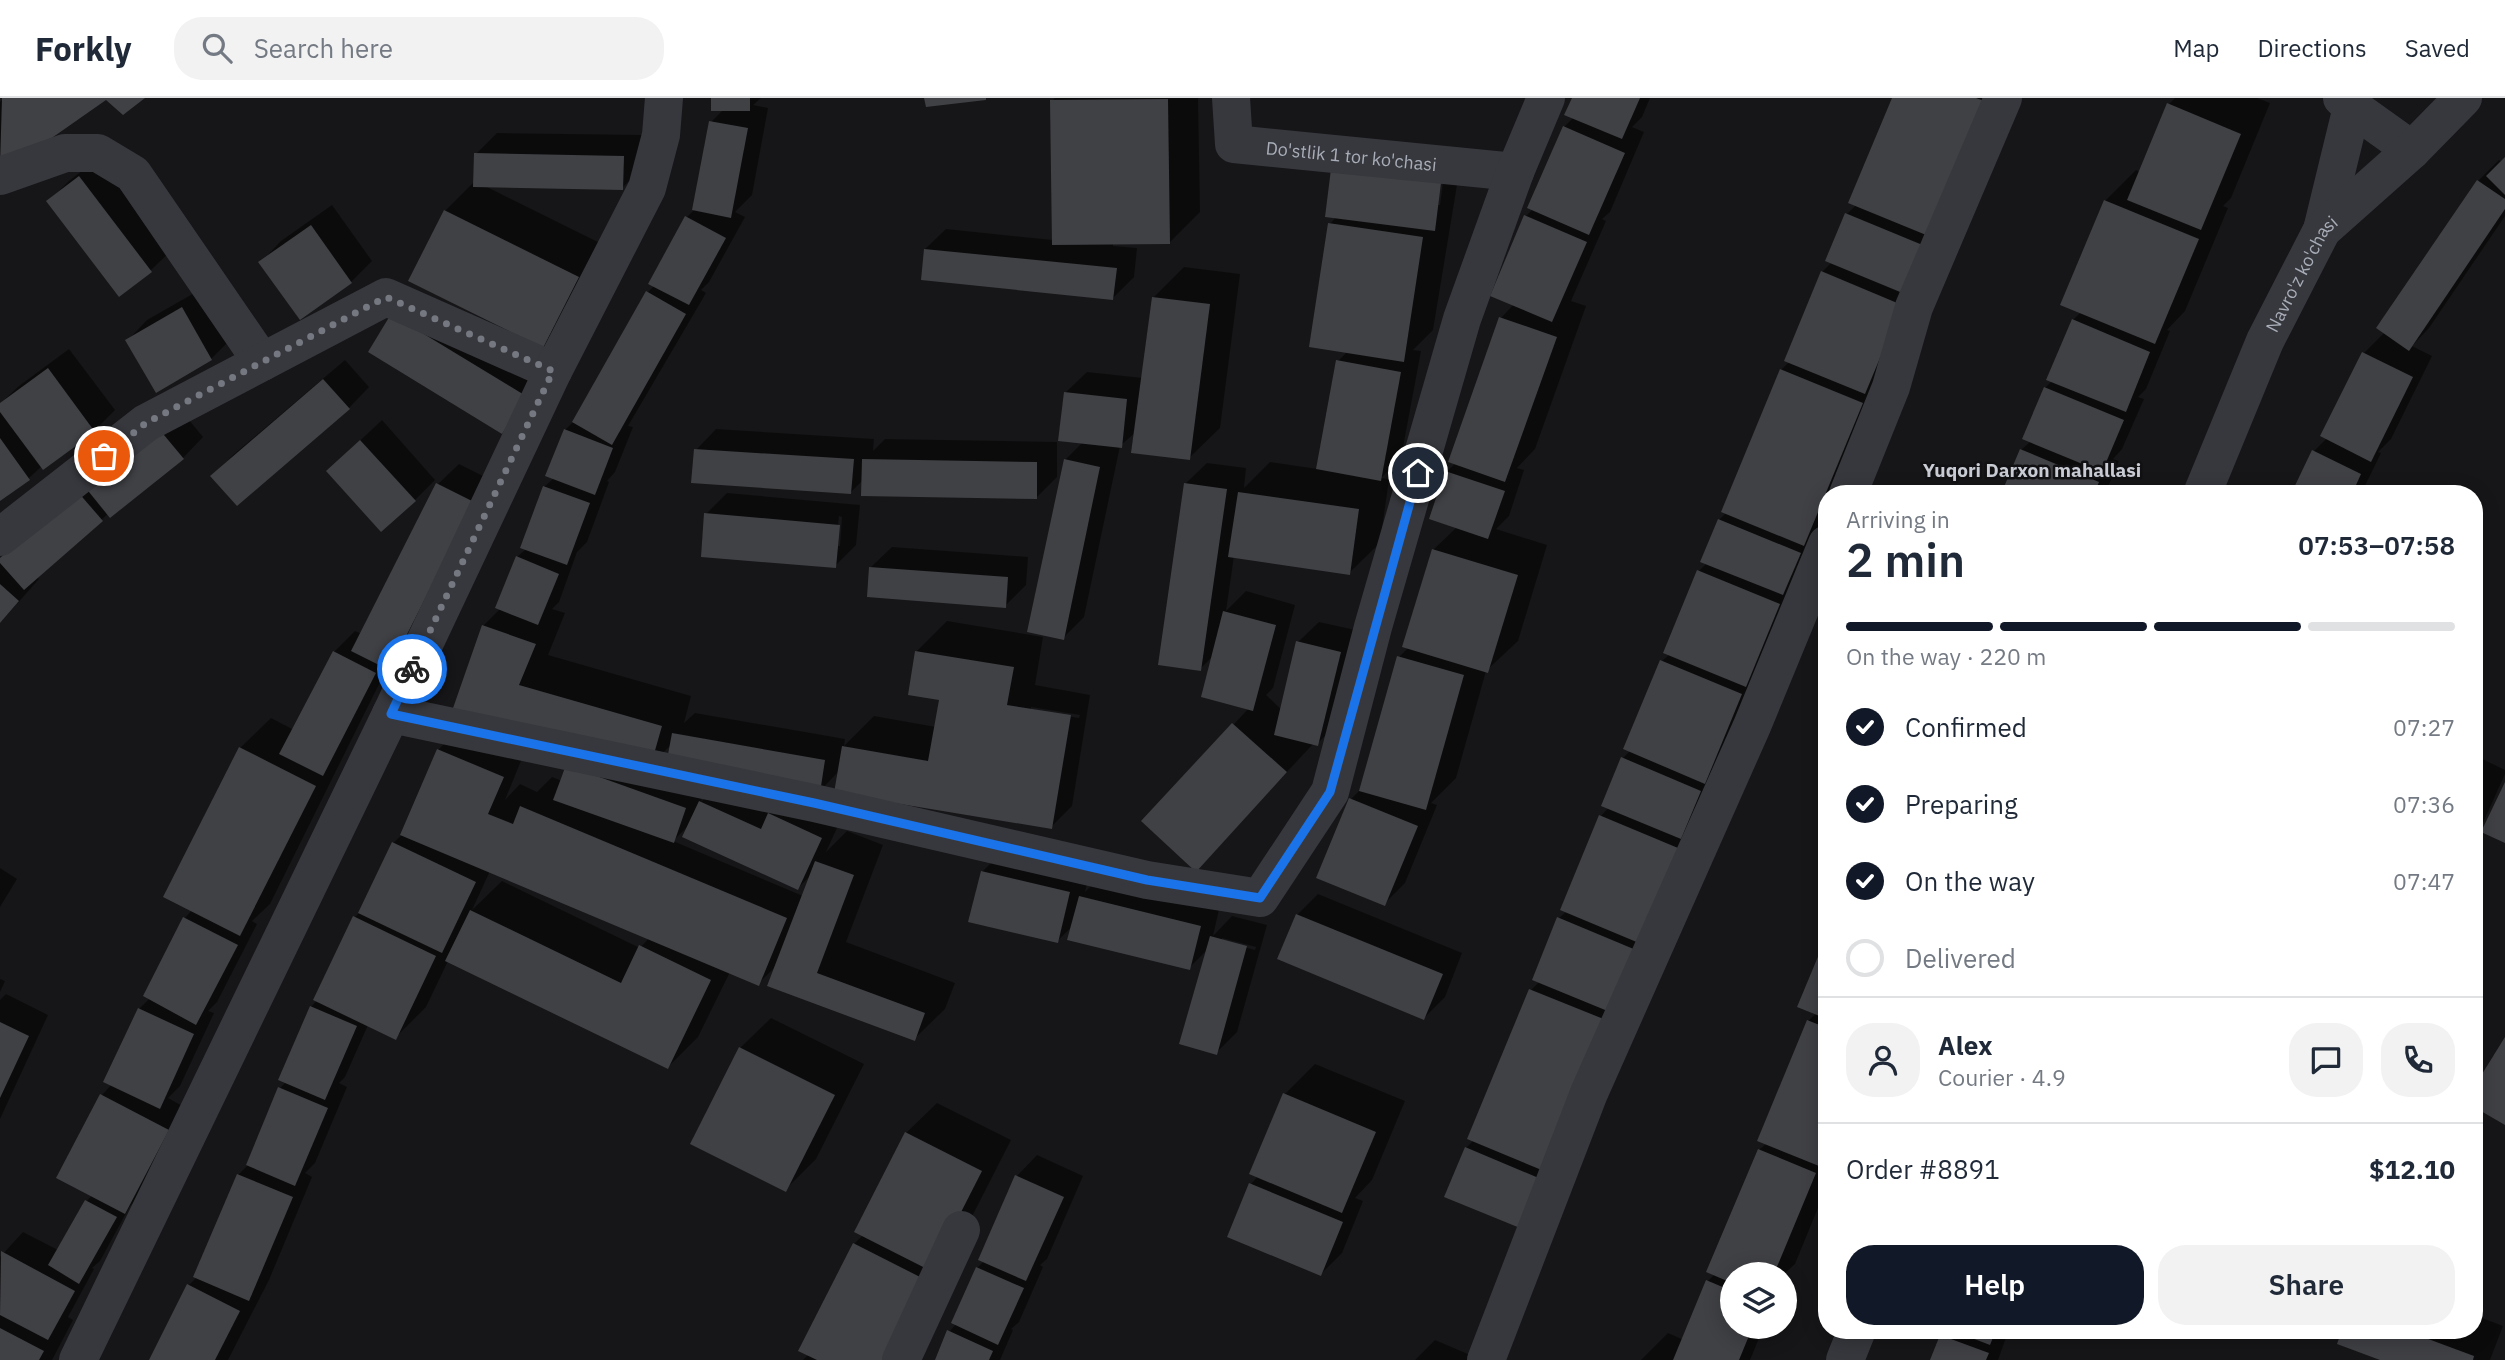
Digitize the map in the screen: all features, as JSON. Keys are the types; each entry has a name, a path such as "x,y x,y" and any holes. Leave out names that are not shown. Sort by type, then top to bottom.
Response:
{"street":[{"path":"78,1360 391,714 553,371 647,188 660,135 664,98"},
{"name":"Do'stlik 1 tor ko'chasi","path":"1231,98 1234,144 1515,172"},
{"path":"391,714 814,803 1147,880 1260,898 1330,792 1462,319 1515,172 1546,98"},
{"path":"1852,485 1891,387 1914,307 2003,98"},
{"name":"Navro'z ko'chasi","path":"2206,485 2265,341 2322,230 2412,150 2463,98"},
{"path":"2322,230 2347,103 2412,150"},
{"path":"0,176 65,153 98,153 133,174 262,362"},
{"path":"0,537 146,423 386,297 553,371"},
{"path":"1486,1360 1589,1093 1752,726 1818,566"},
{"path":"901,1360 961,1230"},
{"path":"1845,1360 1853,1339"}],"building":[{"path":"2,98 145,98 123,115 106,100 6,170 0,165"},
{"path":"711,98 750,98 750,111 711,111"},
{"path":"924,98 986,98 986,100 926,107"},
{"path":"1572,98 1640,98 1622,139 1564,115"},
{"path":"1892,98 1976,98 1987,102 1931,237 1848,203"},
{"path":"1168,99 1170,244 1052,245 1050,100"},
{"path":"2167,103 2241,134 2201,230 2127,200"},
{"path":"709,121 748,128 731,218 692,210"},
{"path":"1563,126 1625,153 1589,235 1527,208"},
{"path":"474,153 624,156 623,190 473,187"},
{"path":"2505,157 2505,195 2486,176"},
{"path":"1332,161 1442,175 1435,231 1325,217"},
{"path":"79,176 152,272 119,297 46,201"},
{"path":"2477,180 2505,199 2505,209 2409,351 2376,328"},
{"path":"2104,200 2199,239 2155,344 2060,305"},
{"path":"444,210 579,277 543,348 408,281"},
{"path":"1845,213 1925,246 1905,294 1825,261"},
{"path":"1524,215 1587,242 1552,322 1490,296"},
{"path":"685,216 726,238 689,305 648,284"},
{"path":"1328,223 1423,237 1404,362 1309,347"},
{"path":"311,225 352,283 300,320 258,262"},
{"path":"924,249 1117,268 1113,300 921,280"},
{"path":"1821,271 1902,305 1865,394 1784,361"},
{"path":"646,291 686,314 612,445 572,422"},
{"path":"1152,297 1210,304 1190,460 1131,453"},
{"path":"182,307 212,360 156,393 125,340"},
{"path":"391,314 526,396 502,434 368,352"},
{"path":"1499,317 1557,337 1505,482 1448,462"},
{"path":"2072,319 2150,352 2126,412 2046,380"},
{"path":"2362,352 2413,377 2371,462 2320,436"},
{"path":"1336,360 1401,372 1381,481 1316,469"},
{"path":"48,368 95,432 43,470 0,412 0,403"},
{"path":"1780,369 1863,403 1829,485 1818,485 1818,512 1804,546 1721,512"},
{"path":"323,379 350,409 237,506 210,476"},
{"path":"2044,387 2124,420 2102,472 2022,439"},
{"path":"1064,392 1127,399 1122,448 1058,441"},
{"path":"159,429 184,459 110,518 85,487"},
{"path":"564,429 613,448 595,495 545,476"},
{"path":"0,438 30,480 0,501"},
{"path":"360,440 416,501 381,532 326,471"},
{"path":"694,449 854,459 851,494 691,483"},
{"path":"2020,449 2099,482 2098,485 2005,485"},
{"path":"2312,450 2361,474 2356,485 2295,485"},
{"path":"862,459 1037,462 1037,499 861,496"},
{"path":"1064,459 1100,467 1064,640 1027,632"},
{"path":"1445,471 1505,491 1488,539 1429,519"},
{"path":"436,483 474,502 389,670 351,651"},
{"path":"1184,483 1227,489 1201,671 1158,665"},
{"path":"543,486 590,503 567,565 520,548"},
{"path":"77,491 103,521 24,590 0,563 0,558"},
{"path":"1238,492 1359,509 1350,575 1228,557"},
{"path":"704,513 840,525 836,568 701,557"},
{"path":"1718,519 1801,553 1783,595 1700,562"},
{"path":"1432,549 1518,575 1488,673 1402,647"},
{"path":"516,556 559,574 538,625 495,608"},
{"path":"869,567 1008,577 1006,608 867,597"},
{"path":"1697,570 1780,604 1746,687 1663,653"},
{"path":"0,584 19,601 0,623"},
{"path":"1223,611 1276,625 1253,711 1201,697"},
{"path":"482,625 536,644 519,685 662,726 650,768 452,711"},
{"path":"1296,641 1341,652 1318,746 1274,735"},
{"path":"333,651 376,673 323,776 279,754"},
{"path":"915,651 1014,667 1007,705 1071,715 1052,829 834,793 842,746 928,761 939,700 908,695"},
{"path":"1397,656 1464,675 1426,810 1359,791"},
{"path":"1660,660 1742,694 1705,784 1623,749"},
{"path":"1232,723 1287,772 1196,872 1141,821"},
{"path":"672,733 825,760 820,793 666,765"},
{"path":"239,747 316,786 240,936 163,897"},
{"path":"437,749 504,777 488,814 513,824 520,806 787,918 759,986 400,835"},
{"path":"1621,757 1701,791 1681,839 1601,806"},
{"path":"566,765 686,808 674,843 553,800"},
{"path":"2505,782 2505,843 2483,833"},
{"path":"1349,798 1418,826 1385,906 1316,878"},
{"path":"699,801 761,829 768,813 822,838 798,890 682,837"},
{"path":"1599,815 1678,848 1639,943 1560,910"},
{"path":"392,842 476,882 442,953 358,913"},
{"path":"815,861 854,875 817,973 925,1013 915,1041 767,986"},
{"path":"981,871 1070,892 1058,943 968,922"},
{"path":"1079,896 1201,926 1190,970 1067,940"},
{"path":"470,910 621,983 639,945 711,980 668,1069 445,961"},
{"path":"1296,914 1443,974 1424,1020 1277,959"},
{"path":"353,916 436,956 396,1040 313,1000"},
{"path":"183,917 238,945 196,1025 143,996"},
{"path":"1557,917 1636,950 1610,1012 1532,980"},
{"path":"1210,936 1247,946 1217,1055 1179,1044"},
{"path":"1818,957 1818,1015 1797,1007"},
{"path":"1529,989 1606,1020 1544,1171 1467,1139"},
{"path":"310,1006 357,1026 325,1100 278,1080"},
{"path":"138,1008 194,1034 160,1109 103,1082"},
{"path":"1807,1020 1818,1024 1818,1166 1757,1141"},
{"path":"0,1022 29,1036 0,1098"},
{"path":"2505,1037 2505,1125 2483,1112 2483,1072"},
{"path":"739,1047 835,1095 786,1192 690,1144"},
{"path":"278,1087 328,1108 295,1186 246,1165"},
{"path":"1283,1093 1376,1132 1342,1213 1249,1174"},
{"path":"100,1094 169,1130 125,1214 56,1178"},
{"path":"905,1132 982,1171 931,1271 854,1232"},
{"path":"1465,1147 1541,1179 1520,1228 1444,1197"},
{"path":"1758,1149 1816,1173 1779,1262 1720,1262 1720,1278 1706,1272"},
{"path":"237,1174 293,1197 249,1301 193,1277"},
{"path":"1015,1175 1064,1197 1026,1281 978,1260"},
{"path":"1249,1183 1343,1222 1321,1276 1227,1237"},
{"path":"85,1200 117,1217 79,1284 48,1265"},
{"path":"853,1243 926,1280 886,1360 817,1360 798,1351"},
{"path":"1,1251 75,1291 48,1340 0,1315"},
{"path":"976,1267 1024,1288 998,1345 951,1323"},
{"path":"1706,1280 1720,1286 1720,1339 1748,1339 1739,1360 1673,1360"},
{"path":"187,1284 240,1311 215,1360 149,1360"},
{"path":"0,1328 44,1351 39,1360 0,1360"},
{"path":"947,1330 993,1351 989,1360 935,1360"},
{"path":"1938,1339 1951,1339 1989,1353 1986,1360 1930,1360"},
{"path":"1974,1339 1992,1339 1990,1345"},
{"path":"2339,1339 2428,1339 2474,1356 2473,1360 2380,1360 2337,1344"}],"way so far":[{"path":"104,456 146,423 386,297 553,371 412,669"}],"district":[{"name":"Yuqori Darxon mahallasi","path":"2032,470"}],"route":[{"path":"412,669 391,714 814,803 1147,880 1260,898 1330,792 1418,473"}]}
